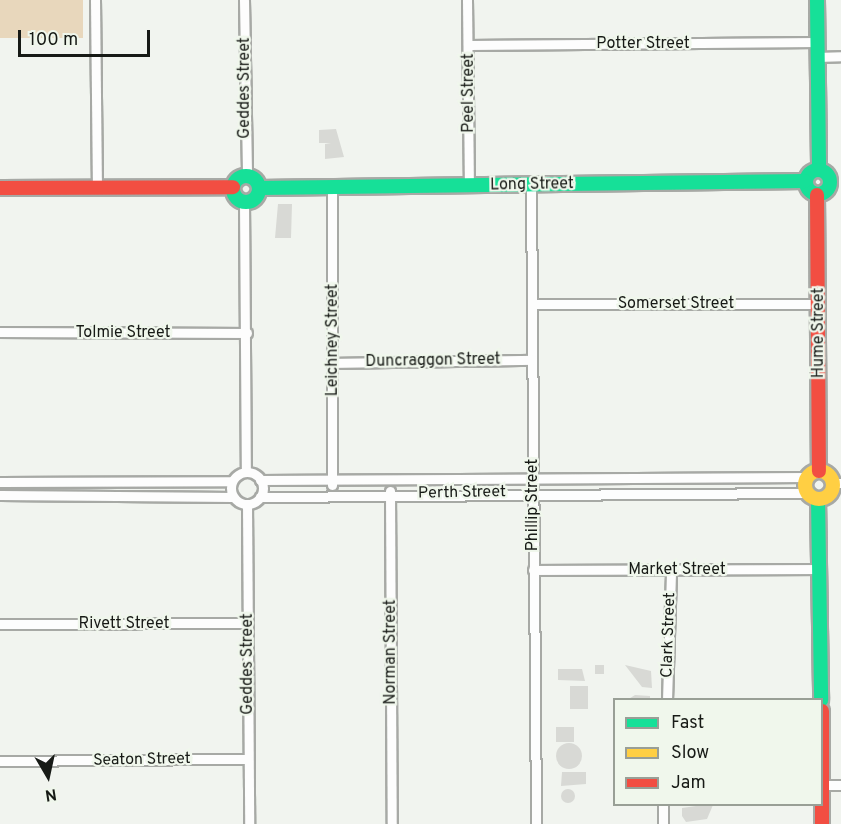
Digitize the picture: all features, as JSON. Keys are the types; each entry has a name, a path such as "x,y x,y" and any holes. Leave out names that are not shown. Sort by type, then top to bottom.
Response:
{"street":[{"path":"96,0 97,188"},
{"name":"Geddes Street","path":"244,0 247,176"},
{"name":"Peel Street","path":"467,0 469,186"},
{"path":"816,0 819,170"},
{"name":"Potter Street","path":"469,45 817,42"},
{"path":"817,57 841,56"},
{"path":"819,170 836,184 817,195 805,182 819,170"},
{"path":"0,188 233,188 247,176 260,188 256,198 244,202"},
{"name":"Long Street","path":"260,188 805,182"},
{"name":"Phillip Street","path":"531,185 534,304 532,360 536,824"},
{"name":"Leichney Street","path":"332,187 332,494"},
{"path":"233,188 244,202 247,333 246,472"},
{"name":"Hume Street","path":"813,496 818,304 817,195"},
{"name":"Somerset Street","path":"534,304 818,304"},
{"name":"Tolmie Street","path":"0,333 247,333"},
{"name":"Duncraggon Street","path":"333,363 532,360"},
{"path":"0,495 141,494 233,497 247,504 260,497 260,480 246,472"},
{"path":"0,483 232,481 246,472"},
{"path":"814,474 837,483 830,494 813,496 821,569 821,698"},
{"name":"Perth Street","path":"260,480 533,480 814,474"},
{"name":"Norman Street","path":"390,479 392,824"},
{"path":"141,481 141,494"},
{"path":"232,481 233,497"},
{"name":"Perth Street","path":"260,497 534,492 813,496"},
{"name":"Geddes Street","path":"247,504 249,824"},
{"name":"Market Street","path":"533,570 821,569"},
{"name":"Clark Street","path":"667,698 671,571"},
{"name":"Rivett Street","path":"0,624 248,623"},
{"name":"Seaton Street","path":"0,761 248,759"},
{"path":"823,785 841,785"},
{"path":"663,806 663,824"},
{"path":"822,806 822,824"}],"shaded area":[{"path":"0,0 83,0 83,38 0,38"}],"building":[{"path":"336,129 344,157 325,159 325,144 331,143 319,143 319,130"},
{"path":"278,204 292,204 291,238 275,238"},
{"path":"595,665 604,665 604,674 595,674"},
{"path":"625,665 651,671 652,688 642,687"},
{"path":"558,669 582,669 585,681 558,680"},
{"path":"570,686 588,686 588,709 570,709"},
{"path":"635,695 650,696 650,698 630,698"},
{"path":"556,727 574,727 574,742 556,742"},
{"path":"569,743 578,747 582,756 578,765 569,769 560,765 556,756 560,747"},
{"path":"562,772 586,772 586,784 561,786"},
{"path":"568,789 573,791 575,796 573,801 568,803 563,801 561,796 563,791"},
{"path":"713,806 707,819 686,822 682,816 682,808"}],"traffic: fast":[{"path":"817,0 819,170"},
{"path":"813,170 823,170 830,177 830,182 830,187 823,194 813,194 806,187 806,177 813,170"},
{"path":"246,176 255,180 259,189 255,198 246,202 237,198 233,189 237,180 246,176"},
{"path":"260,188 805,181"},
{"path":"818,499 821,698"}],"traffic: slow":[{"path":"819,471 829,475 833,485 829,495 819,499 809,495 805,485 809,475 819,471"}],"traffic: jam":[{"path":"0,188 233,187"},
{"path":"817,195 819,471"},
{"path":"822,806 822,824"}]}
